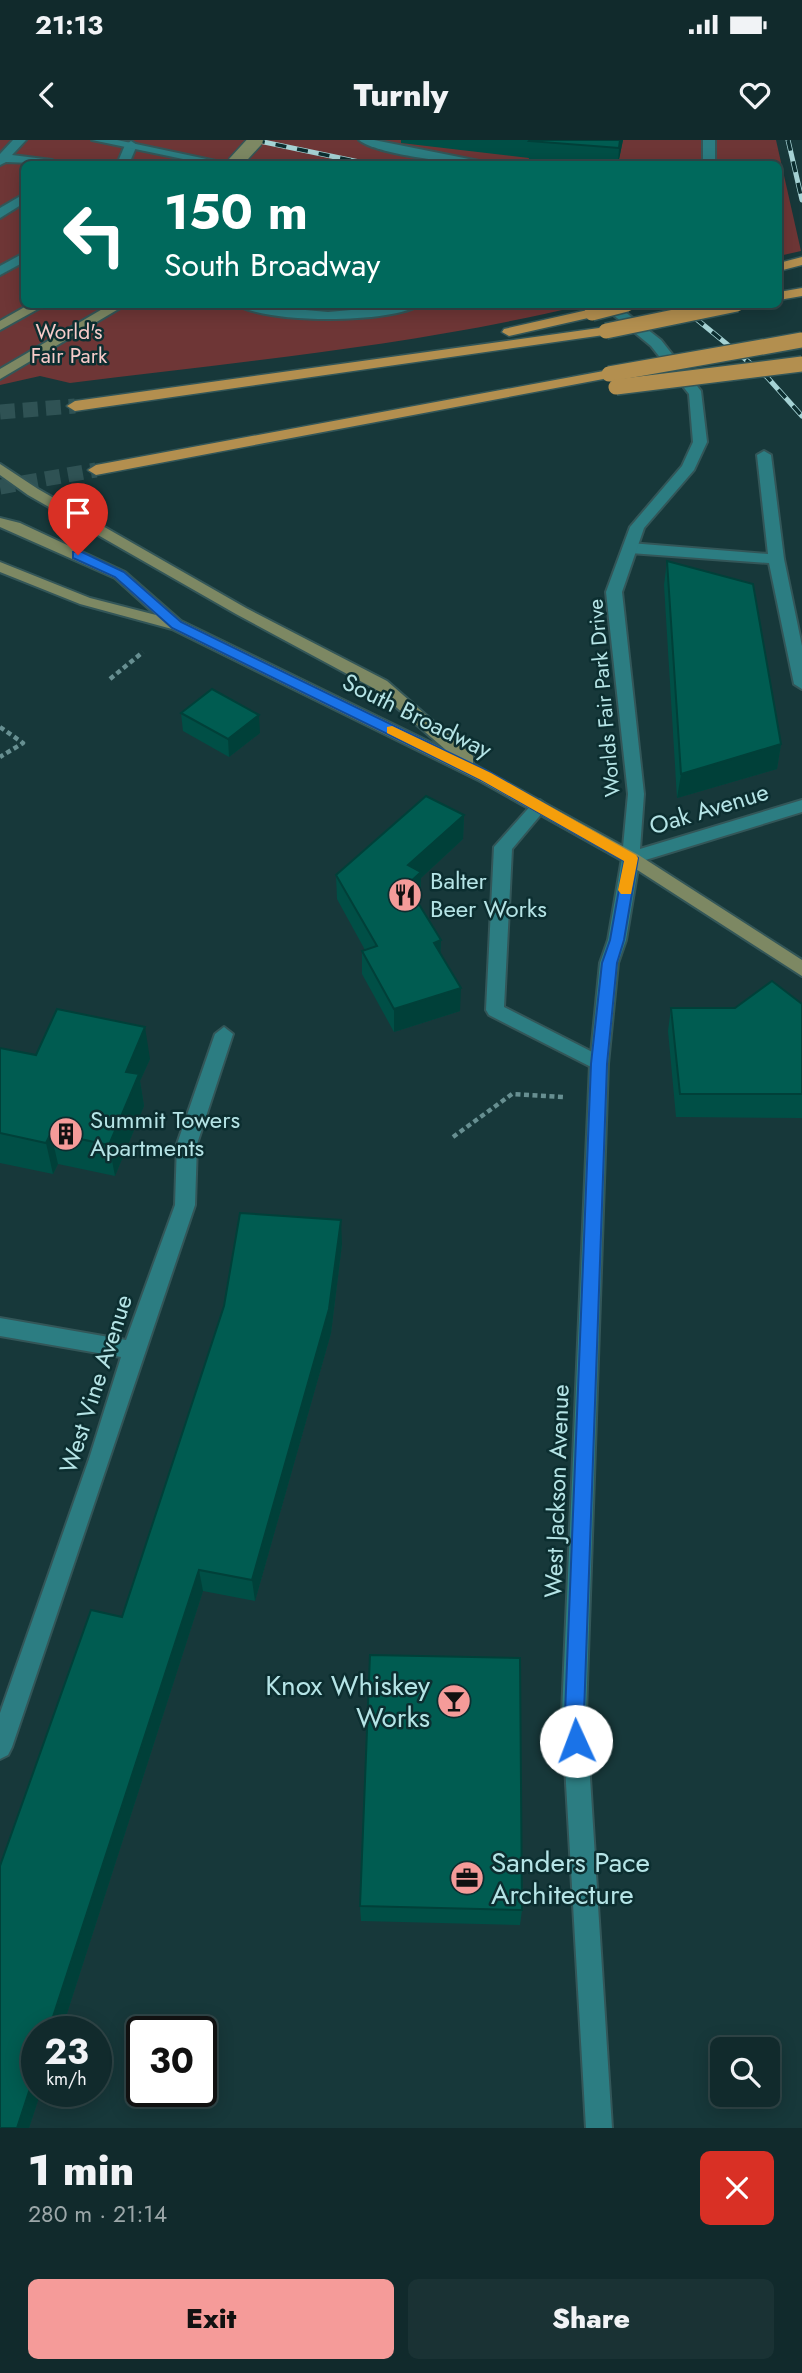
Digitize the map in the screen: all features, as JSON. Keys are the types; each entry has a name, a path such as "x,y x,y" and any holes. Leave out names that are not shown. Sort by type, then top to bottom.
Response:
{"highway":[{"path":"782,266 802,261"},
{"path":"782,295 802,292"},
{"path":"75,405 328,372 606,331 718,308"},
{"path":"328,372 599,309"},
{"path":"96,470 439,408 613,380 802,340"},
{"path":"613,380 802,364"}],"main road":[{"path":"237,161 256,140"},
{"path":"0,327 34,308"},
{"path":"0,385 13,372 115,308"},
{"path":"0,374 62,341"},
{"path":"0,468 33,492 241,611 381,685 486,777"},
{"name":"South Broadway","path":"0,522 15,526 120,575 177,625"},
{"name":"South Broadway","path":"0,567 85,601 177,625 486,777 631,858 802,968"}],"street":[{"path":"2,159 20,140"},
{"path":"98,140 132,143 211,161"},
{"path":"365,140 377,146 470,161"},
{"path":"709,140 709,161"},
{"path":"124,161 132,143"},
{"path":"2,159 22,161"},
{"path":"0,214 21,200"},
{"path":"0,271 21,259"},
{"path":"260,308 282,313 359,314 393,308"},
{"name":"Worlds Fair Park Drive","path":"599,309 656,343 696,394 700,442 689,467 638,527 614,592 636,794 631,858"},
{"path":"764,455 776,559 802,684"},
{"path":"630,548 776,559"},
{"path":"540,806 503,847 495,1010 599,1064"},
{"name":"Oak Avenue","path":"631,858 802,806"},
{"name":"West Jackson Avenue","path":"599,2128 575,1714 599,1064 609,963 617,940 631,858"},
{"name":"West Vine Avenue","path":"0,1747 100,1459 133,1350 185,1205 187,1144 224,1034"},
{"path":"0,1327 133,1350"}],"path":[{"path":"110,679 143,652"},
{"path":"0,727 23,743 0,757"},
{"path":"453,1137 512,1094 565,1097"}],"green space":[{"name":"World's Fair Park","path":"0,140 776,140 781,161 21,161 21,308 570,308 456,331 328,351 70,383 40,376 0,385"},
{"name":"World's Fair Park","path":"782,167 801,251 782,255"}],"building":[{"path":"530,140 620,140 619,148"},
{"path":"667,561 753,584 781,744 681,774"},
{"path":"212,689 259,715 228,739 181,713"},
{"path":"426,796 464,815 408,865 421,872 407,885 441,940 434,943 461,988 394,1009 362,951 377,946 336,875"},
{"path":"772,981 802,1004 802,1094 680,1094 671,1008 735,1008"},
{"name":"Summit Towers Apartments","path":"57,1009 145,1027 126,1072 139,1074 109,1145 51,1133 46,1143 0,1133 0,1048 36,1055"},
{"path":"240,1213 341,1220 329,1309 252,1580 199,1570 53,2016 21,2016 21,2107 24,2107 17,2128 0,2128 0,1866 91,1610 122,1617 224,1306"},
{"path":"370,1655 520,1658 522,1910 360,1906"}],"tunnel":[{"path":"0,412 75,406"},
{"path":"0,487 96,470"}],"railway":[{"path":"254,140 355,161"},
{"path":"788,140 802,200"},
{"path":"683,308 767,377 802,416"}],"slow traffic":[{"path":"392,730 486,777 631,858 626,890"}],"place":[{"name":"Balter Beer Works","path":"405,895"},
{"name":"Summit Towers Apartments","path":"66,1134"},
{"name":"Knox Whiskey Works","path":"454,1701"},
{"name":"Sanders Pace Architecture","path":"467,1878"}],"route":[{"path":"78,555 120,575 177,625 486,777 631,858 617,940 609,963 599,1064 576,1741"}]}
